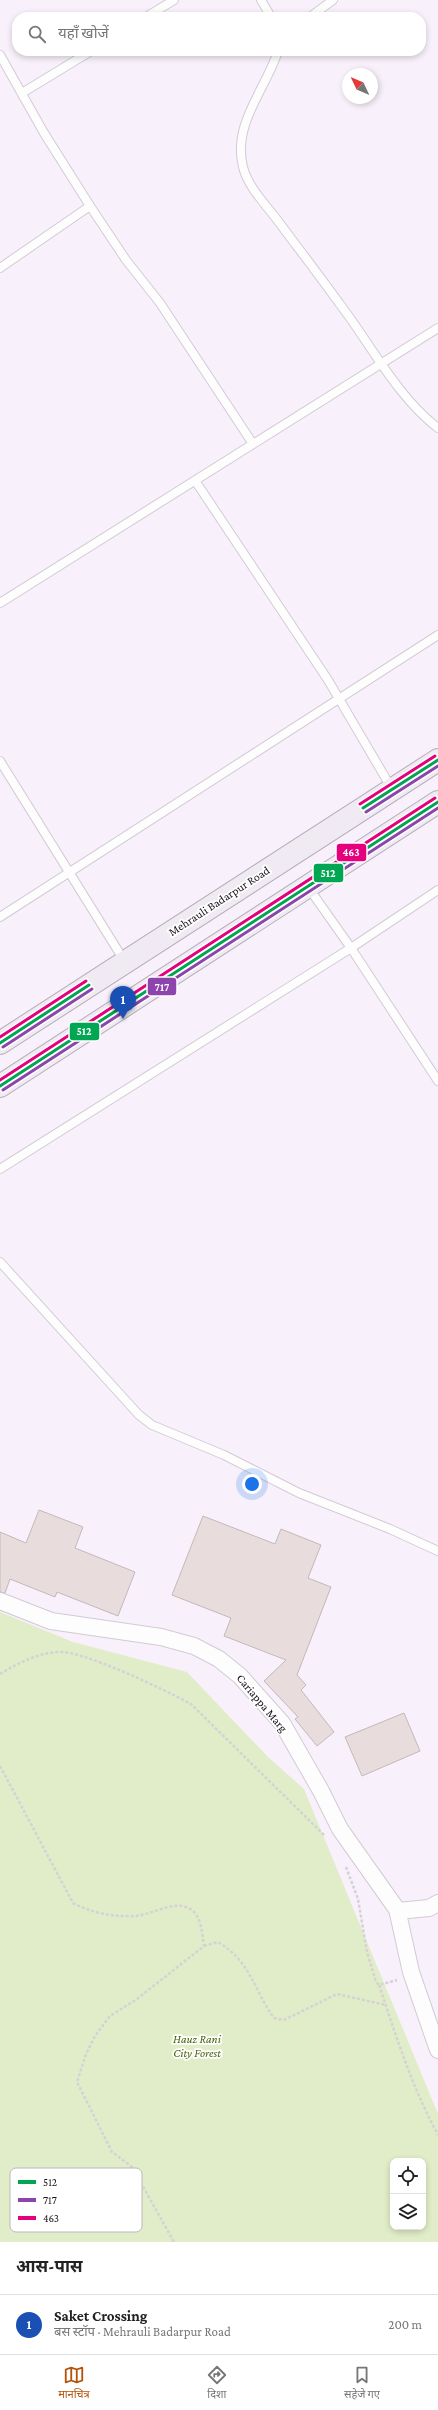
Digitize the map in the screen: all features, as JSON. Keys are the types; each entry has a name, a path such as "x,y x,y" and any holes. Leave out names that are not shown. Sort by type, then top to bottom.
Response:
{"main road":[{"name":"Mehrauli Badarpur Road","path":"0,1043 438,760"},
{"path":"0,1086 438,802"},
{"path":"166,935 186,964"}],"street":[{"name":"Cariappa Marg","path":"0,1601 51,1621 161,1637 194,1646 219,1659 240,1676 282,1723 321,1791 340,1829 397,1909"},
{"path":"438,1903 429,1908 397,1909 410,1972 438,2050"}],"lane":[{"path":"154,12 174,0"},
{"path":"261,0 269,12"},
{"path":"317,12 334,0"},
{"path":"0,55 90,206 126,260 160,303 253,444"},
{"path":"22,93 83,56"},
{"path":"276,56 252,103 242,140 243,168 256,192 355,323 382,364 424,418 438,428"},
{"path":"0,268 90,206"},
{"path":"0,603 196,482 253,444 438,328"},
{"path":"196,482 339,699 392,789"},
{"path":"0,917 438,636"},
{"path":"0,761 125,962"},
{"path":"307,886 351,948 438,1081"},
{"path":"0,1169 351,948 438,890"},
{"path":"0,1262 139,1415 152,1424 224,1454 299,1493 390,1529 438,1551"}],"path":[{"path":"0,1674 26,1659 58,1651 80,1655 164,1689 191,1704 325,1836"},
{"path":"0,1766 73,1903 102,1914 136,1916 179,1905 193,1911 200,1921 204,1946"},
{"path":"345,1863 358,1899 367,1952 376,1982 379,1985 417,2093 438,2135"},
{"path":"133,2168 112,2152 77,2082 86,2054 95,2036 110,2016 137,1999 204,1946 218,1942 232,1950 244,1964 274,2018 284,2020 337,1994 386,2005"},
{"path":"379,1985 392,1983 410,1972"},
{"path":"142,2185 174,2242"}],"green space":[{"name":"Hauz Rani City Forest","path":"0,1612 73,1642 187,1672 268,1757 304,1789 438,2114 438,2242 0,2242"}],"building":[{"path":"39,1510 83,1527 75,1548 135,1572 118,1616 57,1592 55,1597 10,1579 5,1593 0,1592 0,1532 26,1543"},
{"path":"203,1516 275,1544 281,1529 321,1545 308,1578 331,1587 297,1675 306,1685 301,1690 334,1732 317,1746 295,1719 298,1717 264,1681 286,1660 224,1636 231,1618 172,1595"},
{"path":"404,1713 420,1751 362,1776 345,1737"}],"transit line":[{"name":"463","path":"360,804 435,756"},
{"name":"512","path":"363,808 438,760"},
{"name":"717","path":"366,812 438,766"},
{"name":"463","path":"0,1080 435,798"},
{"name":"512","path":"0,1086 438,802"},
{"name":"717","path":"3,1090 438,808"},
{"name":"463","path":"0,1037 86,981"},
{"name":"512","path":"0,1043 89,985"},
{"name":"717","path":"3,1047 92,989"}],"place":[{"name":"Saket Crossing","path":"123,1019"}]}
